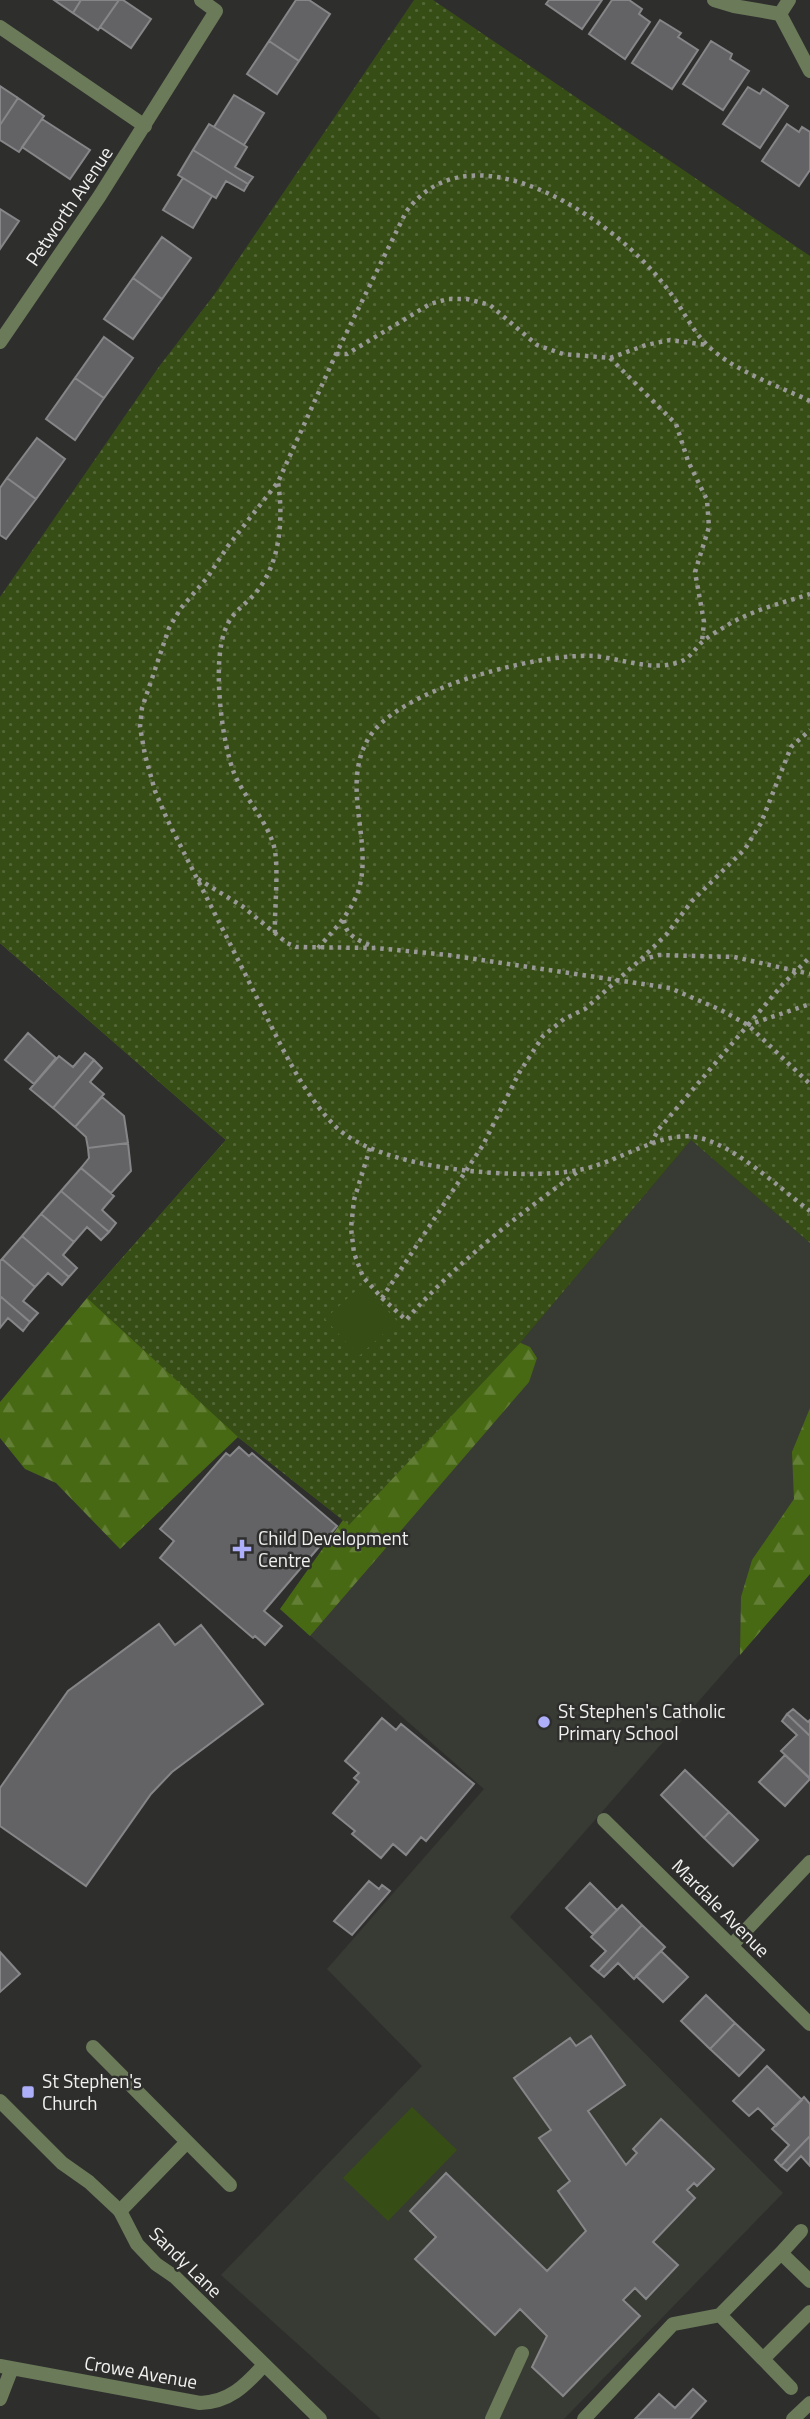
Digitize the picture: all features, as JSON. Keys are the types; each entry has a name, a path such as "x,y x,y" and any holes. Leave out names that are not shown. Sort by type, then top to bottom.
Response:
{"street":[{"name":"Petworth Avenue","path":"0,342 99,197 216,11 201,0"},
{"path":"714,0 780,14"},
{"path":"780,14 789,0"},
{"path":"780,14 810,71"},
{"path":"0,27 145,125"},
{"name":"Mardale Avenue","path":"604,1820 810,2024"},
{"path":"732,1945 810,1862"},
{"path":"93,2048 230,2185"},
{"name":"Sandy Lane","path":"0,2101 62,2163 89,2182 120,2211 137,2244 156,2264 175,2277 320,2419"},
{"path":"120,2211 187,2143"},
{"path":"584,2419 673,2324 720,2315 801,2231"},
{"path":"781,2253 810,2281"},
{"path":"763,2359 810,2312"},
{"path":"720,2315 791,2388"},
{"path":"492,2419 522,2353"},
{"name":"Crowe Avenue","path":"6,2367 212,2403 233,2395 263,2366"},
{"path":"0,2399 6,2367"},
{"path":"793,2419 810,2403"}],"path":[{"path":"810,401 727,360 707,345 662,282 640,258 611,233 550,194 512,178 488,175 467,175 431,188 417,197 406,212 336,354 278,482 235,536 207,578 181,608 169,628 142,708 140,727 155,791 283,1049 319,1108 351,1139 404,1158 466,1171 547,1174 580,1170 651,1145 691,1136 710,1140 730,1151 810,1211"},
{"path":"336,354 347,354 430,304 449,299 467,299 490,305 537,345 550,351 610,358 646,345 670,340 707,345"},
{"path":"610,358 676,424 692,469 707,500 709,527 695,572 704,622 702,642"},
{"path":"275,934 274,845 234,773 219,689 221,646 228,620 265,581 274,557 280,527 278,482"},
{"path":"318,948 344,919 354,901 362,870 356,792 359,764 367,740 377,726 390,715 412,701 445,686 499,670 574,656 593,656 647,666 673,664 685,660 702,642 729,624 761,609 810,594"},
{"path":"382,1298 484,1145 519,1073 543,1036 564,1019 585,1009 640,960 666,935 692,901 745,849 761,823 791,747 810,730"},
{"path":"197,879 242,906 275,934 296,947 376,948 449,955 670,988 748,1025 810,1084"},
{"path":"344,919 344,927 355,939 376,948"},
{"path":"640,960 659,955 734,957 810,974"},
{"path":"651,1145 658,1130 783,984 810,957"},
{"path":"748,1025 810,1004"},
{"path":"370,1148 354,1200 351,1228 354,1252 363,1277 406,1320 436,1286 478,1248 580,1170"}],"shaded area":[{"name":"St Stephen's Catholic Primary School","path":"691,1140 810,1243 810,1574 510,1917 783,2193 564,2419 381,2419 221,2275 422,2066 327,1969 484,1789 280,1609 349,1525 521,1342"}],"green space":[{"path":"414,0 433,0 810,256 810,1243 691,1140 521,1342 349,1525 238,1437 87,1298 226,1140 0,943 0,597 158,368 214,295"},
{"path":"0,846 516,1341 530,1347 537,1358 529,1382 310,1636 280,1609 343,1520 238,1437 120,1549 56,1483 25,1469 0,1438 0,1402 226,1140 0,943"},
{"path":"363,1284 397,1321 359,1356 325,1319"},
{"path":"810,1408 810,1574 740,1655 741,1597 752,1560 794,1499 792,1452"},
{"path":"412,2107 457,2150 388,2221 343,2178"}],"building":[{"path":"54,0 81,0 73,13"},
{"path":"81,0 119,0 98,30 73,13"},
{"path":"119,0 151,19 131,48 100,27"},
{"path":"296,0 309,0 330,14 299,61 269,41"},
{"path":"549,0 602,0 582,29 546,4"},
{"path":"612,0 629,0 642,9 639,14 650,22 625,59 589,34"},
{"path":"660,20 681,33 678,37 698,50 672,89 632,63"},
{"path":"269,41 299,61 277,94 247,74"},
{"path":"711,41 732,54 730,59 749,71 723,110 683,84"},
{"path":"0,86 18,98 0,125"},
{"path":"748,87 760,94 763,89 788,106 760,148 723,124"},
{"path":"234,95 264,113 244,145 214,127"},
{"path":"18,98 44,116 19,152 0,140 0,125"},
{"path":"42,119 90,150 70,179 22,147"},
{"path":"209,124 247,147 235,167 253,177 248,184 193,150"},
{"path":"787,124 799,132 802,127 810,132 810,170 799,186 762,161"},
{"path":"193,150 248,184 244,191 226,181 216,198 178,175"},
{"path":"183,178 212,196 193,228 163,210"},
{"path":"0,209 19,221 0,249"},
{"path":"162,237 191,258 162,299 133,278"},
{"path":"133,278 162,299 133,339 104,319"},
{"path":"104,337 133,358 104,398 75,378"},
{"path":"75,378 104,398 75,440 46,419"},
{"path":"37,438 65,459 36,499 7,478"},
{"path":"7,478 36,499 6,539 0,535 0,488"},
{"path":"28,1033 56,1058 34,1084 5,1060"},
{"path":"85,1053 94,1060 53,1108 30,1089 59,1056 73,1067"},
{"path":"94,1060 102,1068 90,1082 104,1094 75,1127 53,1108"},
{"path":"102,1097 124,1116 128,1143 88,1148 86,1137 75,1127"},
{"path":"128,1143 131,1171 111,1193 81,1168 89,1158 88,1148"},
{"path":"81,1168 114,1196 102,1210 116,1223 109,1232 61,1191"},
{"path":"61,1191 109,1232 101,1240 87,1227 74,1242 41,1214"},
{"path":"41,1214 74,1242 63,1255 77,1268 69,1277 22,1236"},
{"path":"22,1236 69,1277 62,1285 48,1273 35,1287 2,1259"},
{"path":"2,1259 35,1287 23,1301 38,1313 30,1322 0,1296"},
{"path":"0,1296 30,1322 23,1331 8,1318 0,1328"},
{"name":"Child Development Centre","path":"239,1447 249,1456 252,1453 337,1526 264,1611 282,1626 265,1645 255,1636 253,1638 160,1558 174,1541 160,1529 226,1453 230,1456"},
{"path":"159,1624 175,1645 201,1625 263,1704 172,1772 151,1794 86,1886 0,1826 0,1788 68,1691"},
{"path":"793,1709 808,1722 810,1720 810,1736 787,1714"},
{"path":"787,1714 810,1736 810,1778 781,1751 797,1735 782,1721"},
{"path":"382,1718 396,1730 401,1724 474,1784 426,1841 421,1837 406,1855 393,1844 381,1858 352,1834 355,1831 333,1813 359,1782 354,1778 359,1773 345,1761"},
{"path":"785,1755 810,1779 785,1806 759,1782"},
{"path":"685,1770 729,1812 704,1838 661,1795"},
{"path":"729,1812 758,1840 733,1866 704,1838"},
{"path":"369,1881 379,1889 382,1885 390,1891 352,1935 334,1921"},
{"path":"590,1883 617,1910 593,1934 566,1908"},
{"path":"622,1905 642,1925 598,1972 591,1966 606,1951 591,1937"},
{"path":"642,1925 665,1947 634,1979 618,1963 604,1977 598,1972"},
{"path":"661,1951 688,1977 663,2002 636,1976"},
{"path":"0,1952 20,1974 0,1992"},
{"path":"706,1995 735,2023 710,2049 681,2021"},
{"path":"735,2023 764,2050 739,2076 710,2049"},
{"path":"591,2036 625,2085 588,2111 626,2165 637,2153 633,2149 661,2119 714,2169 697,2186 694,2183 687,2190 695,2198 653,2242 678,2265 646,2299 635,2288 623,2300 640,2316 563,2396 532,2367 547,2336 520,2309 495,2335 415,2259 436,2237 410,2211 446,2173 547,2271 586,2231 558,2191 570,2181 539,2138 551,2130 514,2078 570,2038 576,2046"},
{"path":"767,2066 802,2100 776,2126 758,2108 749,2116 733,2101"},
{"path":"804,2097 810,2104 810,2136 781,2166 775,2160 789,2145 772,2129"},
{"path":"810,2136 810,2166 801,2156 787,2171 781,2166"},
{"path":"693,2389 706,2401 690,2419 635,2419 659,2394 675,2408"}],"place":[{"name":"Child Development Centre","path":"242,1549"},
{"name":"St Stephen's Catholic Primary School","path":"544,1722"},
{"name":"St Stephen's Church","path":"28,2092"}]}
